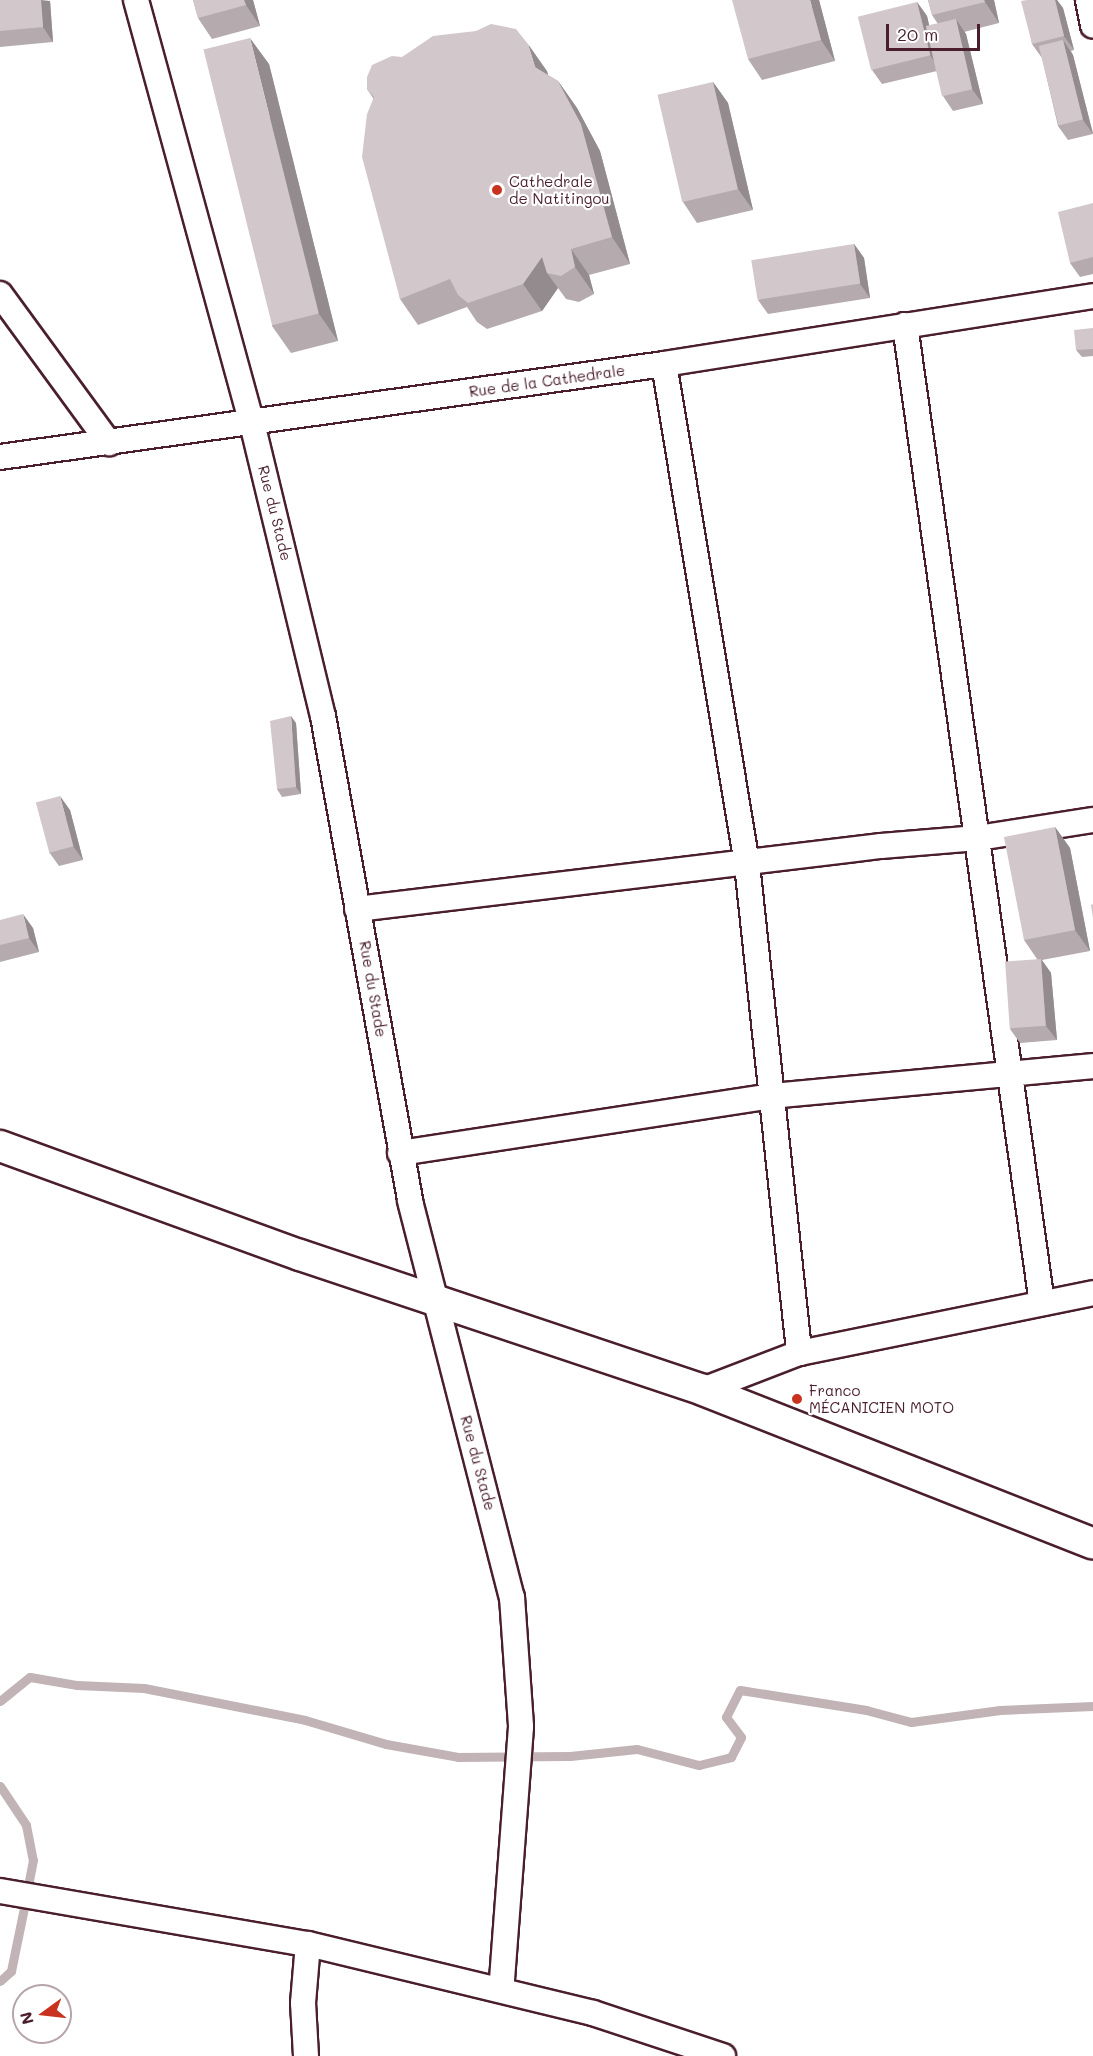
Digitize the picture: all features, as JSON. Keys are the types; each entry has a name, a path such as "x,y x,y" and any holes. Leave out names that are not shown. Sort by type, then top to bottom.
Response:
{"street":[{"name":"Rue du Stade","path":"136,0 252,423 323,716 400,1153 433,1299 512,1597 520,1701 518,1763 501,1990"},
{"path":"1088,0 1093,26"},
{"path":"0,294 109,443"},
{"name":"Rue de la Cathedrale","path":"0,458 664,364 1093,296"},
{"path":"905,325 1042,1303"},
{"path":"664,364 747,864 799,1353"},
{"path":"357,909 747,864 880,846 978,838 1093,820"},
{"path":"400,1153 771,1096 892,1083 1012,1076 1093,1066"},
{"path":"0,1146 433,1299 702,1390 1093,1544"},
{"path":"702,1390 799,1353 1093,1293"},
{"path":"0,1891 308,1944 593,2013 723,2056"},
{"path":"306,2056 303,2003 308,1944"}],"building":[{"path":"0,0 41,0 43,27 0,31"},
{"path":"193,0 244,0 246,5 198,18"},
{"path":"732,0 810,0 821,40 748,59"},
{"path":"928,0 984,0 985,2 932,15"},
{"path":"1055,0 1064,36 1032,44 1021,1"},
{"path":"917,2 930,55 871,70 858,17"},
{"path":"956,19 972,89 942,96 926,26"},
{"name":"Cathedrale de Natitingou","path":"491,24 516,29 528,44 535,67 558,81 581,124 612,237 571,249 575,267 561,276 547,273 542,257 523,284 468,303 458,295 450,279 400,299 362,157 367,114 374,97 367,89 367,77 372,65 392,56 402,57 433,36 476,31"},
{"path":"250,38 319,314 272,325 203,50"},
{"path":"1063,40 1083,120 1059,126 1039,46"},
{"path":"713,82 738,189 682,202 657,95"},
{"path":"1093,203 1093,257 1070,263 1058,212"},
{"path":"854,244 860,284 758,300 751,260"},
{"path":"1093,328 1093,349 1076,350 1074,330"},
{"path":"291,716 296,787 277,789 270,721"},
{"path":"60,796 73,846 49,853 36,802"},
{"path":"1055,827 1075,930 1024,940 1004,837"},
{"path":"23,914 29,938 0,945 0,920"},
{"path":"1041,959 1046,1026 1010,1028 1005,962"}],"waterway":[{"path":"0,1701 30,1677 77,1685 144,1688 305,1720 386,1744 458,1757 570,1756 637,1749 699,1765 731,1757 741,1737 726,1717 740,1690 866,1710 911,1722 1000,1710 1093,1706"},
{"path":"0,1786 26,1825 33,1860 27,1890 23,1890"},
{"path":"0,1981 11,1971 26,1898"}],"place":[{"name":"Cathedrale de Natitingou","path":"497,190"},
{"name":"Franco MÉCANICIEN MOTO","path":"797,1399"}]}
